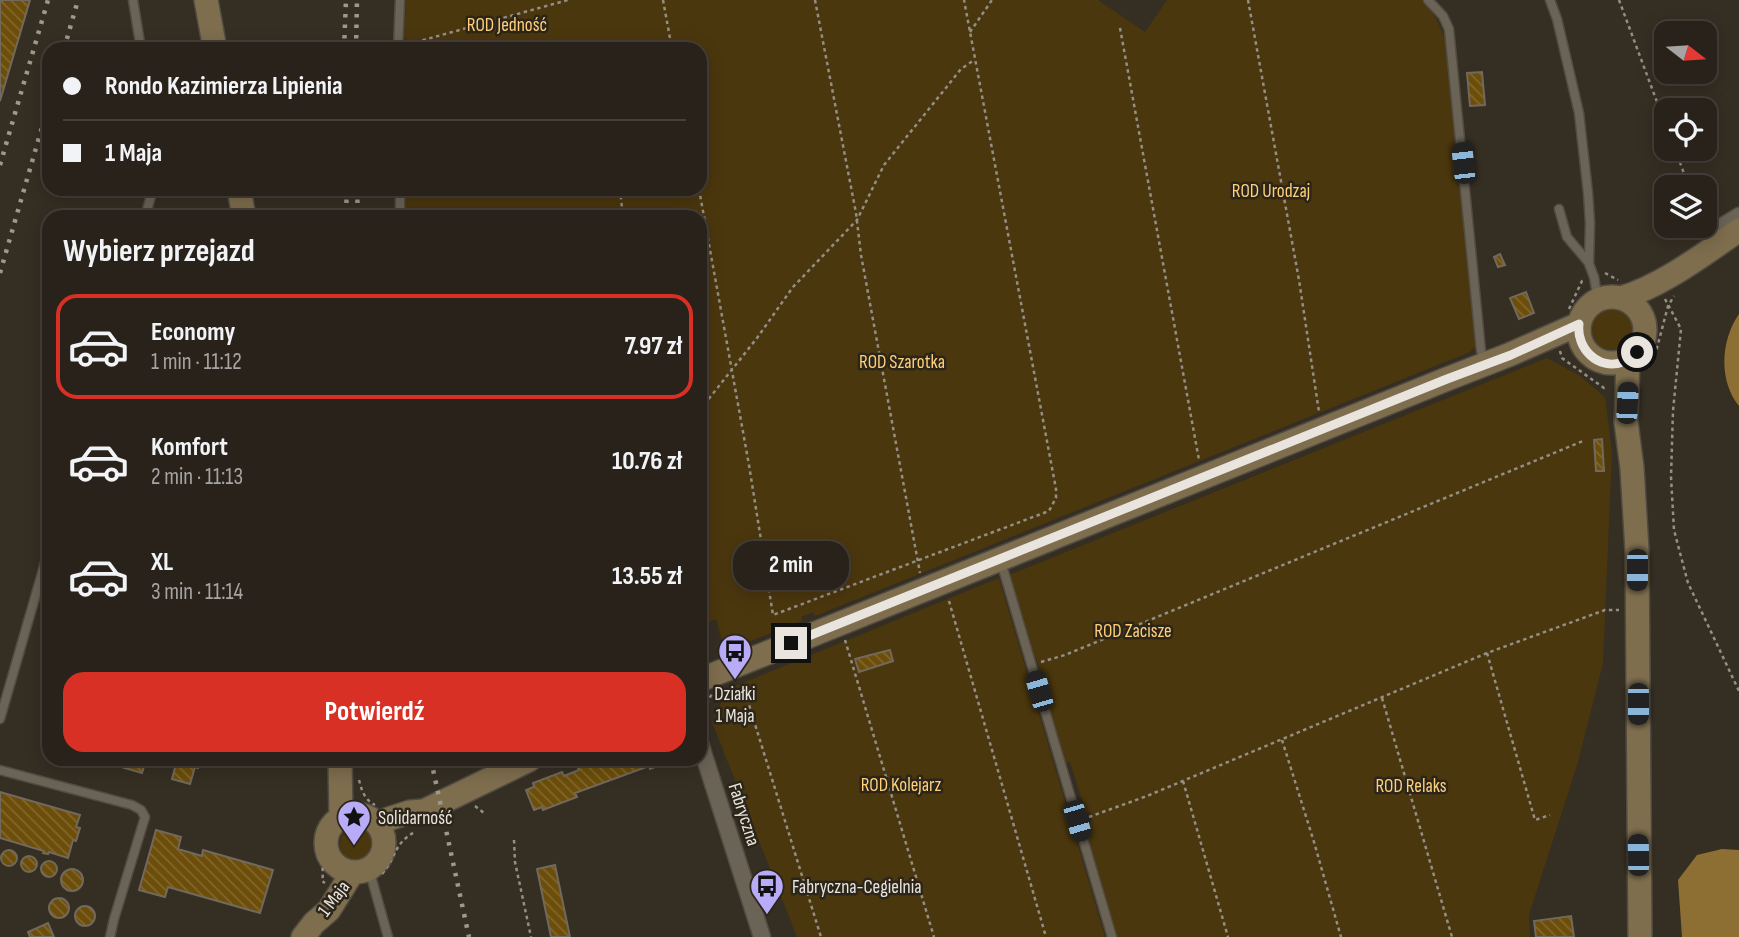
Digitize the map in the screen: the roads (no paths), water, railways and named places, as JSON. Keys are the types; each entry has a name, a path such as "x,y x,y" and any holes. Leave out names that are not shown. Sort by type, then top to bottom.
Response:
{"street":[{"path":"206,0 214,42"},
{"path":"1643,320 1661,294 1726,233 1739,216"},
{"path":"1621,298 1653,285 1700,256"},
{"path":"707,677 1511,355 1577,327 1586,310 1598,300 1614,297 1633,304 1643,320 1645,332 1637,352 1626,422"},
{"path":"1577,327 1596,360 1637,365"},
{"path":"1604,363 1626,422 1635,510 1640,937"},
{"name":"Fabryczna","path":"707,765 762,937"},
{"path":"344,766 358,822"},
{"path":"352,873 330,857 326,849 326,840 334,823 358,822 410,812 423,819 494,772 512,766"},
{"name":"1 Maja","path":"308,930 352,873 378,862 382,856 358,822"}],"lane":[{"path":"133,0 140,42"},
{"path":"398,42 400,0"},
{"path":"1428,0 1443,16 1449,29 1481,351 1486,364"},
{"path":"1550,0 1558,19 1579,113 1590,223 1589,264"},
{"path":"1559,209 1567,237 1589,264 1598,300"},
{"path":"1000,559 1112,937"},
{"path":"0,719 42,573"},
{"path":"0,770 132,805 141,810 145,817 110,937"},
{"path":"352,873 388,937"}],"railway":[{"path":"0,165 48,0"},
{"path":"66,42 78,0"},
{"path":"344,42 346,0"},
{"path":"356,42 357,0"},
{"path":"0,273 42,127"},
{"path":"346,196 347,210"},
{"path":"357,196 358,210"},
{"path":"432,766 469,937"}],"place":[{"name":"Działki 1 Maja","path":"735,681"},
{"name":"Solidarność","path":"354,847"},
{"name":"Fabryczna-Cegielnia","path":"767,916"}],"park label":[{"name":"ROD Jedność","path":"507,24"},
{"name":"ROD Urodzaj","path":"1271,190"},
{"name":"ROD Szarotka","path":"902,361"},
{"name":"ROD Zacisze","path":"1133,630"},
{"name":"ROD Kolejarz","path":"901,784"},
{"name":"ROD Relaks","path":"1411,785"}]}
